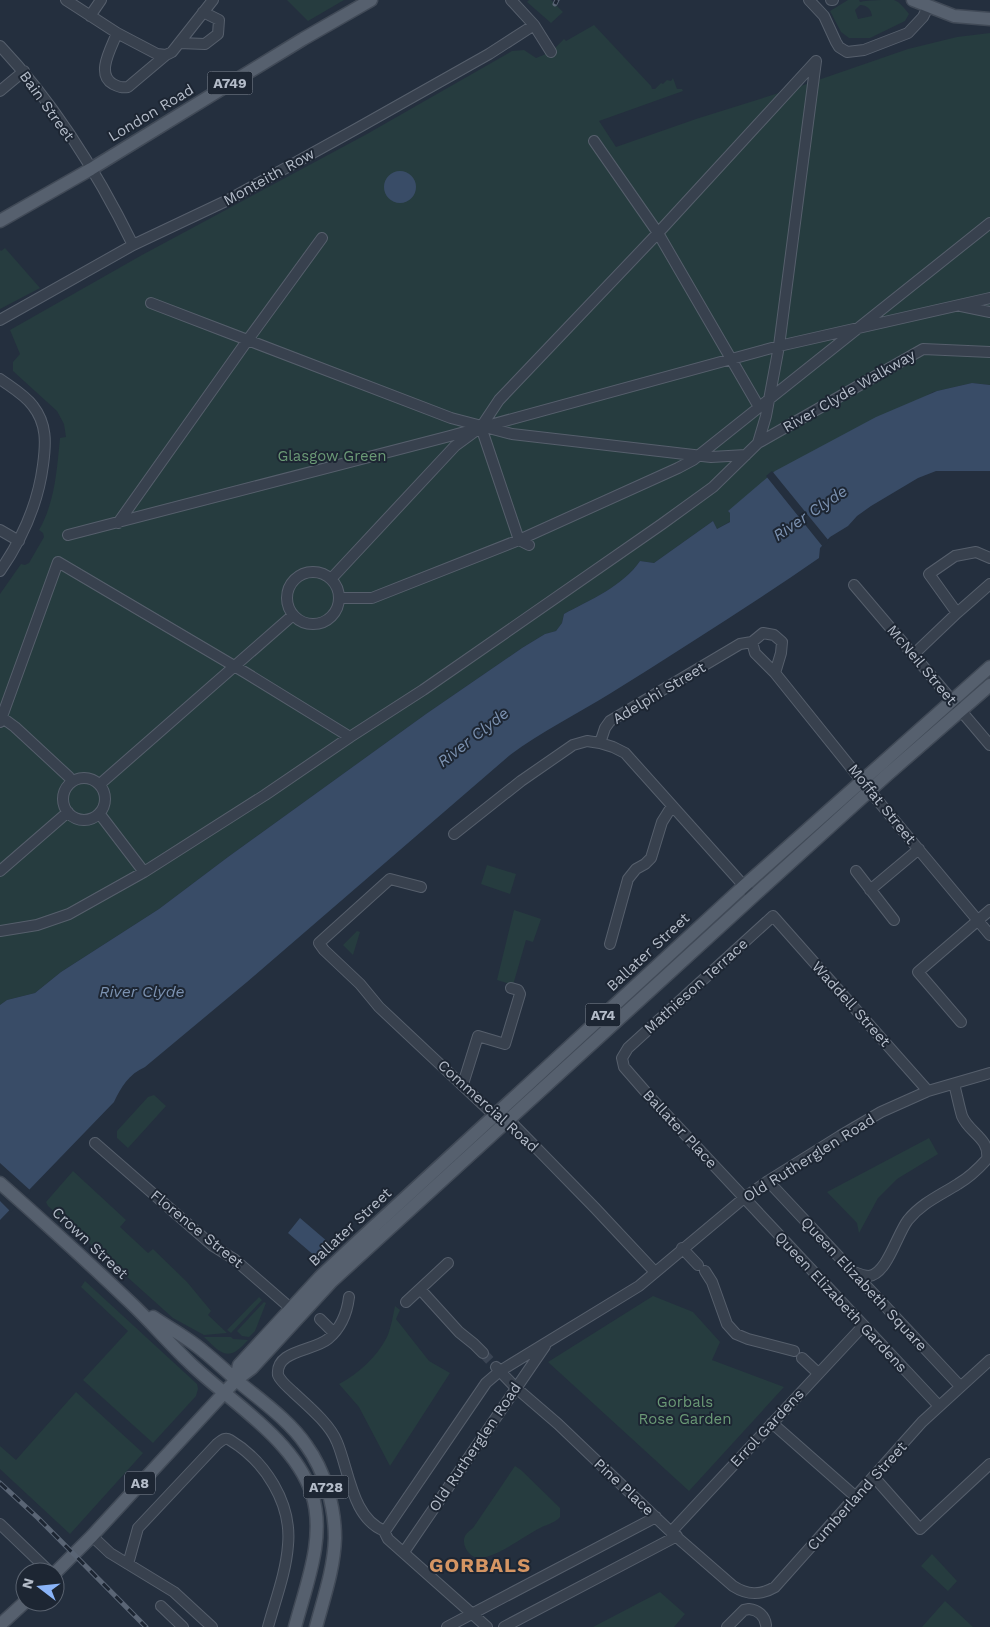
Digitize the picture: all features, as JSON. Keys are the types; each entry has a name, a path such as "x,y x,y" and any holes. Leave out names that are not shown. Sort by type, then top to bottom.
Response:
{"main road":[{"name":"London Road","path":"0,221 91,169 303,39 371,0"},
{"path":"913,0 954,16 990,19"},
{"name":"Ballater Street","path":"295,1312 332,1282 754,896 951,700 990,667"},
{"name":"Ballater Street","path":"65,1563 236,1380 252,1368 295,1312 342,1257 744,886 961,711 990,685"},
{"name":"Crown Street","path":"0,1183 132,1304 190,1363 224,1393"},
{"name":"Crown Street","path":"132,1304 202,1350 236,1380"},
{"name":"A728","path":"236,1380 280,1417 306,1444 324,1481 333,1516 334,1546 328,1587 316,1627"},
{"name":"A728","path":"224,1393 284,1446 305,1476 312,1495 317,1529 315,1546 295,1627"},
{"path":"0,1625 15,1611"}],"street":[{"path":"66,0 117,33 157,54 166,55"},
{"path":"90,16 101,0"},
{"path":"117,33 105,65 109,82 122,88 128,86 172,52 212,0"},
{"path":"511,0 534,25 551,52"},
{"path":"809,0 824,16 839,47 847,52 864,50 908,33 923,18 928,7"},
{"path":"179,43 205,44 218,34 219,20 203,12"},
{"name":"Monteith Row","path":"0,320 133,245 228,200 489,54 534,25"},
{"name":"Bain Street","path":"0,46 24,71 50,106 113,204 133,245"},
{"path":"331,579 455,446 482,426 499,400 658,233 816,61 779,346 758,443"},
{"path":"0,91 24,71"},
{"path":"594,141 658,233 759,407"},
{"path":"339,598 372,598 519,540 678,468 699,456 720,437 990,223"},
{"path":"118,523 246,341 322,238"},
{"path":"68,535 779,346 990,298"},
{"path":"151,304 451,418 512,434 699,456 746,455"},
{"path":"958,305 990,312"},
{"name":"River Clyde Walkway","path":"0,932 37,925 59,918 144,872 265,795 350,736 423,690 714,487 758,443 923,349 990,352"},
{"path":"0,379 32,404 43,424 46,435 36,503 19,541 0,571"},
{"path":"482,426 519,540 529,545"},
{"path":"0,530 19,541"},
{"path":"957,613 929,574 955,556 976,552 990,558"},
{"path":"69,777 15,727 0,719 58,562 350,736"},
{"path":"314,572 323,574 331,579 338,589 339,598 335,611 330,618 322,622 308,624 293,615 288,603 287,594 295,579 306,573 314,572"},
{"path":"913,656 990,584"},
{"name":"McNeil Street","path":"854,585 990,745"},
{"path":"100,784 293,615"},
{"path":"752,642 763,633 774,635 782,642 775,673"},
{"name":"Moffat Street","path":"752,642 755,653 775,673 990,935"},
{"name":"Adelphi Street","path":"600,743 604,728 610,721 740,644 752,642"},
{"path":"454,834 521,781 573,745 587,741 600,743 625,753 754,896"},
{"path":"85,777 92,778 100,784 104,790 106,800 99,814 91,819 84,820 75,818 68,812 63,799 64,792 69,783 75,779 85,777"},
{"path":"610,944 628,880 636,868 645,864 651,858 662,822 672,806"},
{"path":"0,871 68,812"},
{"path":"102,817 144,872"},
{"path":"870,890 918,849"},
{"path":"856,871 894,920"},
{"name":"Commercial Road","path":"421,887 390,878 319,943 360,984 379,1007 495,1116 509,1120 655,1272"},
{"path":"961,1022 918,972 990,910"},
{"name":"Mathieson Terrace","path":"622,1058 628,1048 773,916"},
{"name":"Waddell Street","path":"773,916 928,1091"},
{"path":"671,953 680,963"},
{"path":"462,1084 478,1036 505,1044 520,994 518,990 512,988"},
{"name":"Ballater Place","path":"622,1058 624,1068 744,1198"},
{"name":"Old Rutherglen Road","path":"385,1531 486,1383 498,1369 547,1343 640,1286 682,1248 744,1198 768,1181 881,1112 928,1091 990,1073"},
{"path":"854,1272 870,1276 882,1268 900,1232 917,1210 960,1183 988,1160 986,1142 968,1125 963,1117 954,1084"},
{"name":"Florence Street","path":"95,1143 214,1246 234,1259 295,1312"},
{"name":"Queen Elizabeth Square","path":"768,1181 960,1386"},
{"name":"Queen Elizabeth Gardens","path":"744,1198 938,1406"},
{"path":"682,1248 712,1282 727,1324 736,1334 798,1355 818,1373"},
{"path":"406,1302 448,1263"},
{"path":"420,1290 458,1332 483,1353"},
{"path":"349,1298 346,1314 334,1333 317,1346 288,1356 278,1368 278,1376 324,1422 337,1440 361,1511 378,1528 385,1531 388,1539 487,1627"},
{"path":"320,1319 334,1333"},
{"name":"Errol Gardens","path":"504,1627 674,1534 772,1423 863,1326"},
{"name":"Old Rutherglen Road","path":"404,1552 515,1387 547,1343"},
{"name":"Cumberland Street","path":"753,1594 762,1594 775,1587 922,1422 990,1360"},
{"name":"Pine Place","path":"498,1369 515,1387 558,1424 674,1534 733,1586 741,1591 753,1594"},
{"path":"772,1423 856,1497"},
{"path":"128,1564 138,1528 217,1444 227,1438 254,1459 265,1471 275,1486 284,1511 289,1536 287,1552 268,1627"},
{"path":"874,1477 920,1529 990,1464"},
{"path":"447,1627 656,1517"},
{"path":"0,1524 40,1562"},
{"path":"92,1536 110,1553 174,1592 212,1627"},
{"path":"748,1609 753,1594"},
{"path":"161,1606 182,1627"},
{"path":"728,1627 744,1610 748,1609 759,1613 766,1620 768,1626"}],"green space":[{"path":"287,0 344,0 308,21"},
{"path":"529,0 551,0 563,12 551,23 527,2"},
{"path":"848,0 859,0 860,2 894,0 909,14 905,21 870,38 849,38 841,32 830,11","holes":["860,5 868,8 872,16 858,19 855,10"]},
{"name":"Glasgow Green","path":"594,25 652,89 655,89 667,80 671,81 673,78 677,89 682,89 683,91 599,121 616,147 908,49 957,37 990,33 990,385 972,383 933,392 728,511 731,521 717,529 713,521 654,563 640,561 625,578 615,585 564,614 562,623 556,631 545,634 522,648 426,714 159,909 61,972 35,993 7,1000 0,1005 0,594 21,564 29,563 44,537 43,533 39,530 52,497 60,438 66,437 64,424 57,411 13,371 13,362 20,354 10,330 142,255 367,134 512,51 524,50 536,58 551,52 564,39 566,41"},
{"path":"5,248 40,288 0,309 0,250"},
{"path":"487,865 516,874 510,894 481,884"},
{"path":"514,910 541,919 533,942 526,940 513,985 497,980"},
{"path":"357,931 360,932 353,955 343,945"},
{"path":"154,1095 166,1106 128,1148 117,1138 117,1131 148,1097"},
{"path":"929,1138 938,1154 897,1179 878,1198 859,1233 857,1223 827,1192"},
{"path":"73,1171 126,1220 120,1227 148,1253 153,1249 187,1282 211,1311 208,1315 227,1333 204,1335 173,1318 48,1206 46,1202"},
{"path":"85,1281 197,1384 196,1396 153,1443 83,1380 128,1331 81,1287"},
{"name":"Gorbals Rose Garden","path":"653,1296 693,1312 720,1342 712,1360 784,1387 689,1491 548,1362"},
{"path":"259,1297 262,1300 231,1333 227,1330"},
{"path":"264,1302 266,1303 255,1331 249,1337 242,1336 237,1331"},
{"path":"395,1306 400,1310 396,1319 429,1361 450,1373 390,1466 359,1407 339,1384 360,1370 378,1351 388,1333"},
{"path":"204,1337 231,1337 233,1339 248,1340 236,1351 226,1354"},
{"path":"76,1392 143,1453 70,1534 0,1469 0,1446 16,1460"},
{"path":"515,1466 560,1508 560,1517 496,1554 481,1558 475,1557 465,1547 465,1536 473,1528"},
{"path":"932,1554 957,1581 948,1591 921,1566"},
{"path":"660,1592 685,1614 674,1627 593,1627"},
{"path":"945,1601 973,1627 922,1627"}],"water":[{"path":"400,171 406,172 411,176 415,181 415,193 411,198 406,202 400,203 394,202 389,198 385,193 384,187 385,181 389,176 394,172"},
{"name":"River Clyde","path":"972,383 990,385 990,471 936,471 918,478 871,506 857,516 848,526 830,537 820,548 819,558 742,610 510,755 247,982 145,1067 130,1077 114,1102 0,1220 0,1005 7,1000 35,993 61,972 159,909 426,714 522,648 545,634 556,631 562,623 564,614 615,585 625,578 640,561 654,563 713,521 717,529 730,522 730,513 728,511 775,471 876,417 937,391"},
{"path":"300,1218 328,1242 316,1257 288,1233"}],"pier":[{"path":"772,471 829,541 823,547 766,476"},
{"path":"0,1163 31,1191 11,1212 0,1201"}],"tunnel":[{"path":"483,1353 496,1367"}],"railway":[{"path":"555,4 557,0"},
{"path":"0,1483 38,1518 146,1627"}],"district":[{"name":"GORBALS","path":"480,1565"}]}
